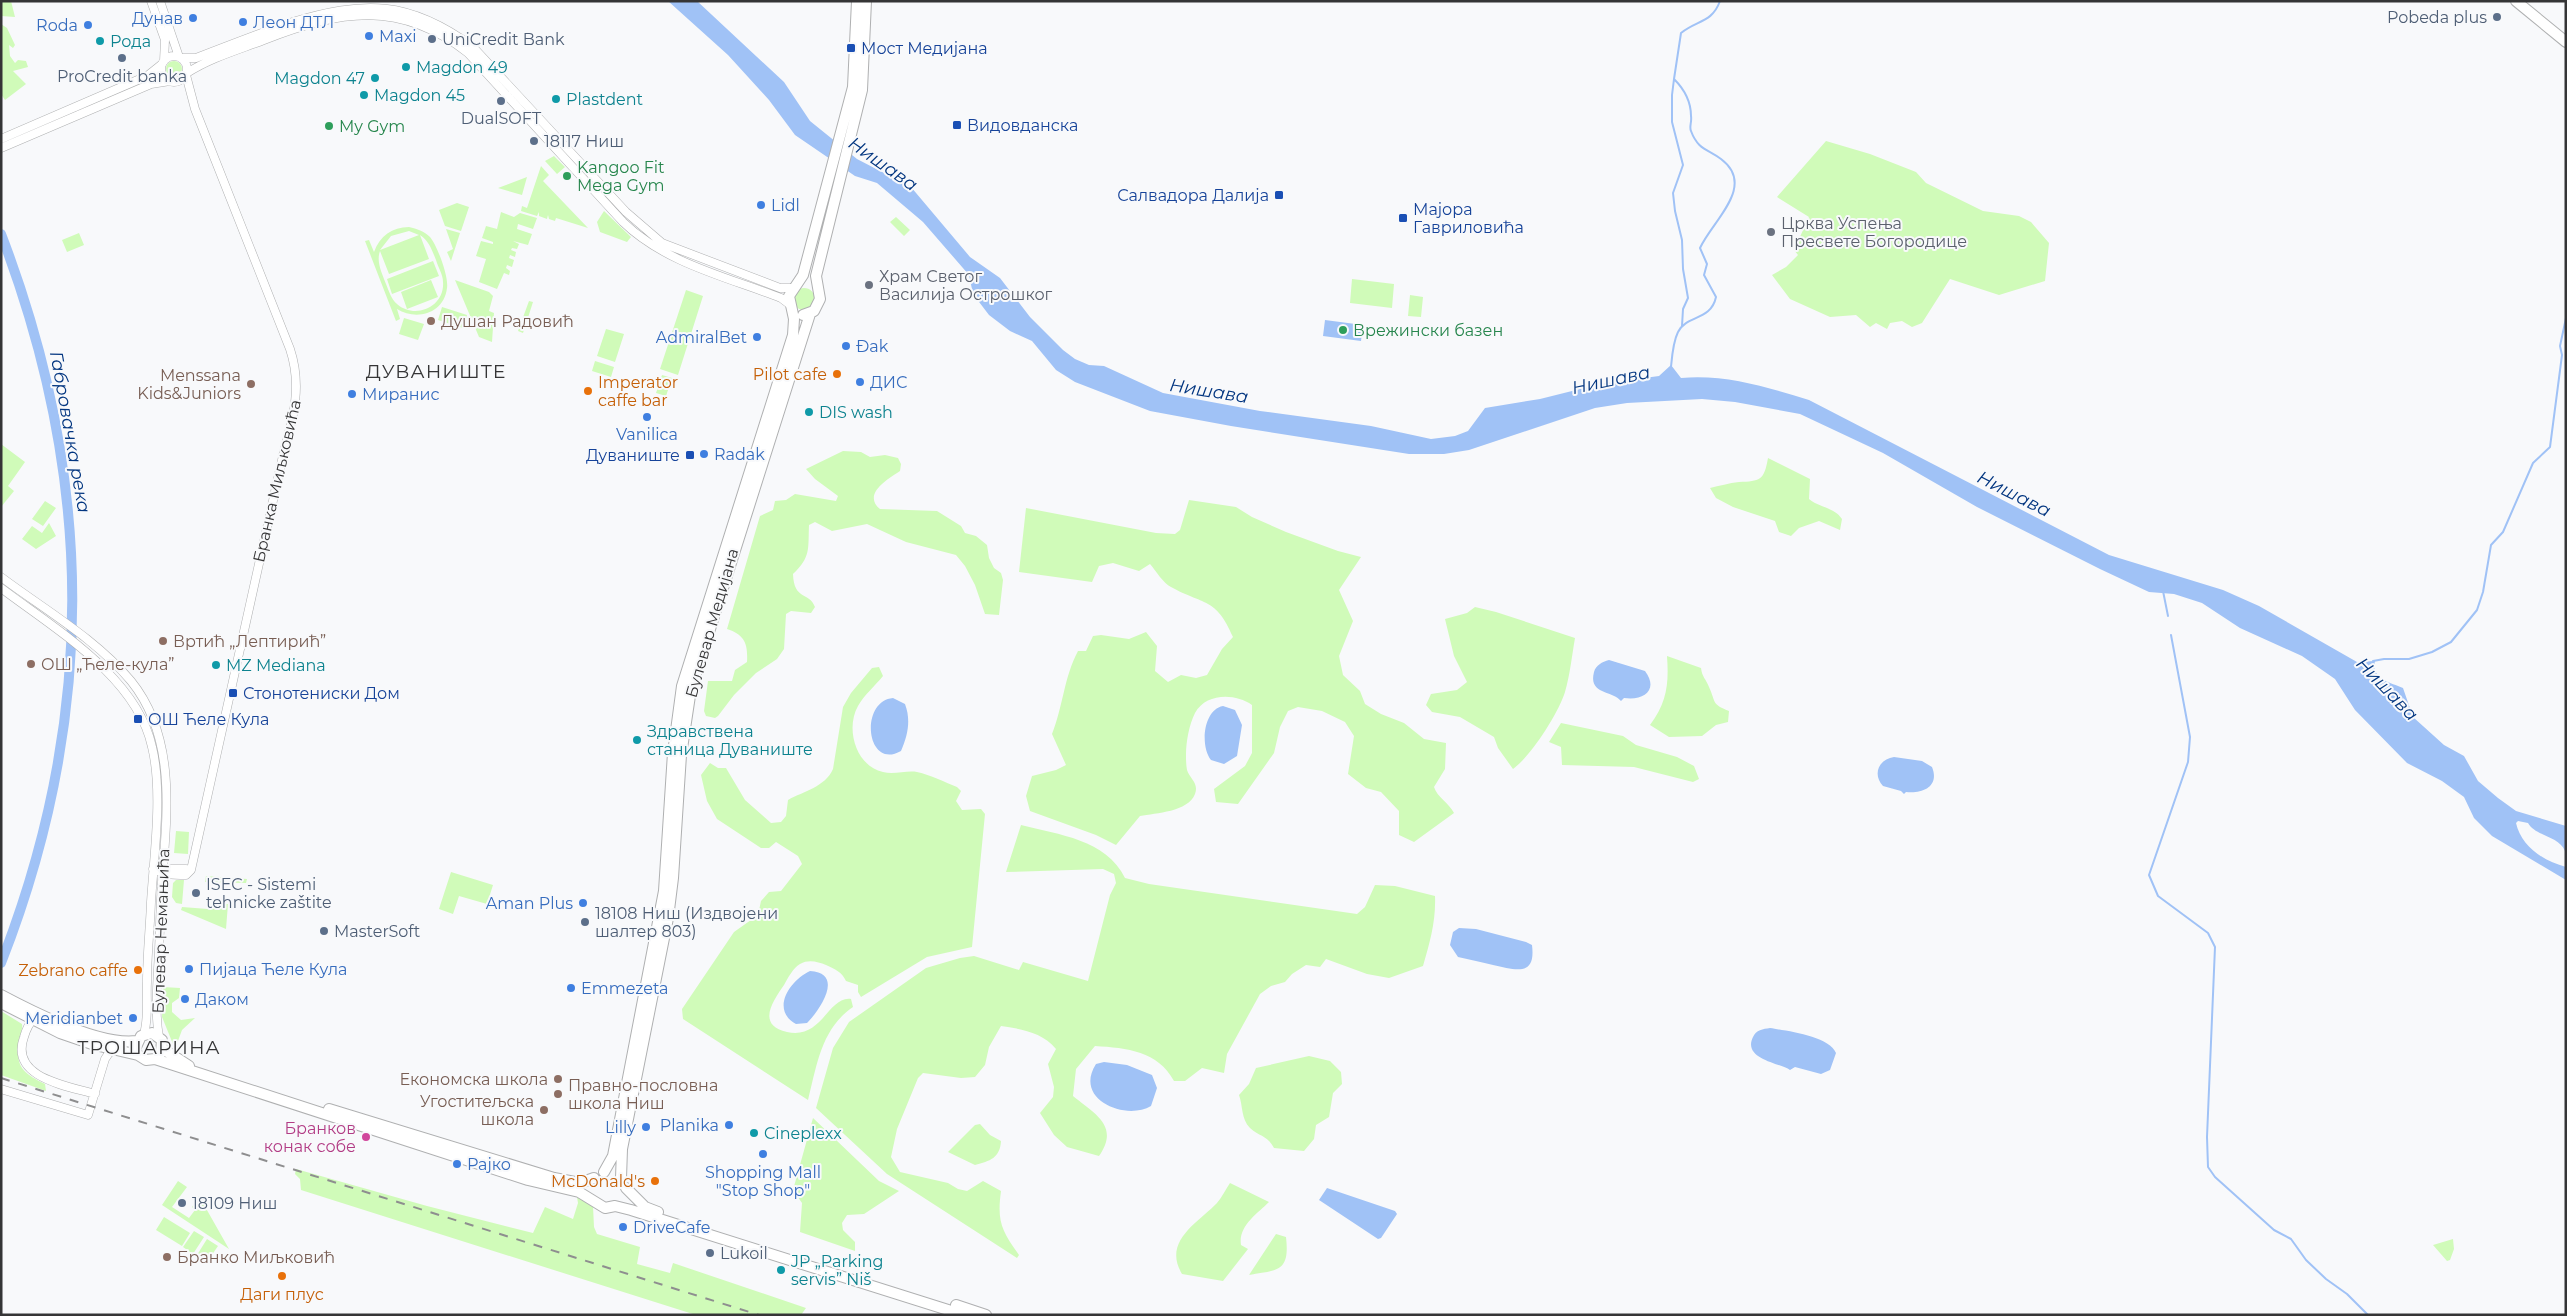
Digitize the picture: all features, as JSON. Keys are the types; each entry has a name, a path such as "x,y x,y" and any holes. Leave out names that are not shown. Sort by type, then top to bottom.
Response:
{"main road":[{"name":"Булевар Медијана","path":"624,1183 622,1149 668,918 673,878 682,755 691,689 810,314 818,306 816,276 834,204 849,120 853,87 857,1"},
{"name":"Булевар Медијана","path":"604,1172 613,1156 661,912 673,753 682,686 792,334 789,296 804,275 849,120 862,90 866,1"},
{"path":"2516,1 2566,42"},
{"path":"795,287 811,286 818,292"},
{"path":"791,307 801,315 810,314"},
{"path":"1,995 42,1015 110,1040 140,1038 136,1048 138,1055"},
{"path":"1,1003 32,1020 95,1045 118,1049 138,1055 146,1060 155,1059 532,1182 579,1192 605,1208 615,1206 624,1199 624,1183"},
{"name":"Булевар Немањића","path":"140,1038 152,1033 159,1036"},
{"path":"159,1036 163,1049 183,1063 204,1072 568,1182 580,1183 604,1172 616,1174 636,1199 651,1210 986,1315"},
{"path":"155,1059 163,1049"},
{"path":"592,1199 590,1188 594,1178"},
{"path":"615,1206 964,1315"}],"street":[{"path":"151,1 165,40 162,74 171,81"},
{"path":"160,1 180,58 186,63 186,74"},
{"path":"1,139 147,76 171,57 196,58 343,3 373,2 416,10 449,27 461,36 519,95 626,212 662,243 774,286 795,287"},
{"path":"1,148 151,84 180,80 186,74 279,34 337,14 371,10 413,17 445,33 468,52 623,222 642,239 673,257 781,298 791,307"},
{"name":"Бранка Миљковића","path":"154,870 165,873 187,874 191,864 295,412 297,392 295,365 290,349 195,109 186,74"},
{"name":"Бранка Миљковића","path":"171,81 183,91 195,109"},
{"name":"Булевар Немањића","path":"1,578 110,659 130,680 144,700 158,731 166,774 165,873 157,993 159,1036"},
{"name":"Булевар Немањића","path":"1,588 104,668 125,691 138,710 149,735 156,776 154,870 147,983 148,1019 140,1038"},
{"path":"16,599 21,598 20,592"},
{"path":"30,610 29,604 35,602"},
{"path":"42,1015 38,1015 32,1020 21,1047 22,1055 28,1068 40,1077 95,1094"},
{"path":"1,1089 88,1116 107,1056 118,1049"}],"green space":[{"path":"1,1 11,1 15,17 1,16"},
{"path":"1,24 7,28 15,45 13,48 9,45 10,56 15,63 18,60 26,61 28,67 13,71 26,84 5,100 1,94"},
{"path":"174,61 180,63 182,69 180,75 174,77 168,75 166,69 168,63"},
{"path":"1826,141 1870,154 1916,172 1926,183 1983,211 2019,216 2031,222 2049,243 2045,281 1999,295 1950,279 1922,323 1912,327 1902,321 1890,323 1887,329 1876,323 1870,327 1856,315 1830,317 1790,299 1772,275 1786,267 1798,255 1794,250 1809,217 1777,197"},
{"path":"554,156 565,167 557,174 545,161"},
{"path":"541,166 549,175 543,181 588,228 556,218 555,221 549,219 548,215 547,219 539,216 539,212 537,216 521,211 522,206 527,208"},
{"path":"527,177 522,195 498,188"},
{"path":"457,203 469,207 461,231 445,226 439,210"},
{"path":"604,211 631,237 627,242 600,232 597,222"},
{"path":"501,212 514,217 520,213 537,218 533,229 518,224 517,229 532,234 528,245 513,241 519,244 517,249 512,248 511,250 516,252 515,257 510,255 509,258 514,260 512,267 507,265 506,268 510,271 509,275 504,273 497,289 479,282 486,259 476,256 481,241 493,244 493,242 482,238 486,226 497,229"},
{"path":"896,217 910,230 904,236 890,222"},
{"path":"403,227 418,229 430,237 442,261 447,288 441,304 435,309 428,313 412,314 404,313 397,309 400,319 396,321 365,241 369,240 374,252 383,237","holes":["409,231 419,235 380,250 391,236","420,235 432,249 443,282 442,291 434,304 420,311 412,311 404,309 392,297 380,268 379,255 380,251 389,274 429,259"]},
{"path":"446,229 460,233 451,261 447,252 453,249"},
{"path":"79,233 84,245 67,252 62,240"},
{"path":"433,261 439,276 392,294 387,279"},
{"path":"1352,279 1394,284 1392,308 1350,303"},
{"path":"431,280 438,297 407,309 401,292"},
{"path":"455,280 489,292 493,296 489,311 494,313 492,342 479,337"},
{"path":"804,288 812,291 815,299 812,307 804,310 796,307 793,299 796,291"},
{"path":"686,290 703,296 678,375 660,369"},
{"path":"1410,295 1423,297 1421,317 1408,316"},
{"path":"529,301 533,302 523,333 518,331"},
{"path":"442,307 467,315 463,328 438,320"},
{"path":"404,318 424,324 418,340 399,334"},
{"path":"606,329 624,334 615,362 597,356"},
{"path":"595,361 614,367 611,377 592,371"},
{"path":"662,375 672,378 666,396 656,393"},
{"path":"1,444 25,462 8,486 14,491 1,507"},
{"path":"843,451 861,452 870,457 885,455 898,458 901,464 900,471 875,492 875,503 880,509 937,511 961,526 965,533 976,536 987,545 989,558 994,568 1001,573 1003,580 999,615 985,614 975,585 965,566 956,555 906,542 867,524 832,531 815,522 809,525 806,557 793,574 796,588 815,607 811,613 791,611 786,614 784,649 777,659 756,673 734,695 718,716 715,718 706,716 704,711 708,681 732,681 735,670 747,662 746,645 742,637 727,629 760,516 773,510 775,501 786,500 795,494 836,501 838,496 815,479 806,469"},
{"path":"1768,458 1810,479 1809,499 1839,515 1842,519 1840,530 1819,521 1799,528 1791,536 1779,532 1775,521 1733,507 1716,498 1710,488 1760,478 1765,471"},
{"path":"1189,500 1236,507 1252,517 1286,532 1338,551 1361,557 1339,590 1353,621 1339,656 1343,675 1360,691 1365,704 1381,714 1404,723 1424,739 1446,743 1445,769 1434,787 1454,813 1414,842 1399,835 1399,811 1381,792 1366,788 1348,774 1354,736 1345,722 1322,711 1298,707 1288,711 1280,727 1274,753 1238,804 1216,802 1214,789 1245,766 1252,753 1252,705 1237,698 1229,697 1221,697 1206,702 1200,706 1193,718 1188,734 1186,764 1196,790 1186,805 1171,811 1140,816 1116,845 1096,835 1030,811 1026,796 1032,776 1056,770 1066,765 1052,734 1073,661 1078,651 1086,651 1093,636 1101,635 1129,639 1146,632 1157,646 1155,671 1168,682 1181,675 1196,678 1207,675 1222,649 1233,637 1227,624 1214,608 1168,585 1150,564 1139,571 1113,563 1099,566 1092,582 1019,572 1026,508 1156,533 1175,534 1180,530"},
{"path":"45,501 56,508 43,526 32,519"},
{"path":"49,523 56,536 36,549 22,539 32,526 42,533"},
{"path":"1475,607 1575,638 1568,679 1561,701 1536,745 1513,769 1498,748 1494,737 1460,717 1432,712 1426,705 1431,694 1457,690 1467,682 1454,656 1445,619 1467,613"},
{"path":"1667,656 1701,668 1715,702 1729,711 1728,722 1716,725 1702,736 1669,737 1650,725 1656,717 1666,692 1668,675"},
{"path":"879,667 883,676 863,698 854,715 853,735 860,755 874,768 883,772 917,772 957,787 961,791 956,801 962,810 981,809 985,814 972,947 927,957 861,997 858,992 858,985 846,981 840,973 832,968 813,962 803,962 797,966 772,1005 770,1018 772,1024 778,1029 799,1033 809,1030 817,1024 836,1004 843,1000 851,999 853,1007 842,1016 827,1037 818,1061 808,1100 683,1019 682,1009 734,932 758,915 761,901 769,892 781,891 802,864 798,856 776,842 769,848 761,848 717,819 707,801 701,775 710,763 718,768 726,768 745,800 771,823 781,822 786,816 788,800 814,788 825,780 833,769 843,707 851,693 872,668"},
{"path":"1561,723 1623,736 1636,745 1677,757 1694,766 1699,779 1693,782 1634,767 1562,765 1561,747 1549,742"},
{"path":"1021,825 1066,836 1094,847 1117,865 1125,878 1149,884 1357,914 1365,907 1375,885 1395,886 1435,896 1435,914 1423,966 1389,978 1367,974 1326,959 1320,967 1306,965 1292,974 1285,982 1271,986 1260,994 1227,1054 1224,1073 1202,1068 1185,1081 1174,1081 1159,1063 1150,1057 1130,1050 1095,1046 1076,1069 1073,1096 1096,1115 1106,1129 1105,1146 1099,1156 1067,1147 1054,1135 1040,1113 1053,1097 1054,1087 1048,1064 1056,1049 1038,1035 1024,1030 1001,1026 989,1047 985,1065 975,1077 961,1078 923,1073 918,1078 897,1129 891,1157 900,1172 948,1183 958,1189 967,1191 983,1181 1001,1191 1000,1218 1004,1232 1019,1255 1017,1258 887,1174 816,1108 833,1048 849,1022 926,968 974,956 1019,970 1023,962 1088,981 1110,895 1116,883 1114,874 1103,869 1006,872"},
{"path":"176,831 189,832 188,854 174,853"},
{"path":"451,872 493,885 487,904 459,896 453,914 439,909"},
{"path":"206,876 247,879 246,883 205,882"},
{"path":"176,880 184,880 182,904 176,903 172,897 173,883"},
{"path":"211,904 228,904 226,929 181,910 182,907 208,909"},
{"path":"163,987 180,988 179,998 172,1003 172,1012 181,1020 195,1018 182,1030 175,1049 162,1017"},
{"path":"1,1011 22,1024 18,1049 19,1062 26,1072 45,1084 46,1091 1,1075"},
{"path":"1309,1056 1330,1061 1341,1072 1342,1084 1333,1093 1329,1117 1316,1125 1314,1139 1304,1151 1274,1148 1266,1138 1247,1124 1239,1095 1249,1084 1256,1068"},
{"path":"813,1118 879,1181 899,1191 864,1214 847,1215 842,1223 843,1230 855,1242 855,1251 800,1232 802,1203 793,1190"},
{"path":"980,1124 990,1135 1001,1141 999,1151 993,1158 975,1165 948,1152 975,1125"},
{"path":"296,1169 427,1206 533,1233 545,1207 573,1219 578,1203 577,1197 593,1206 594,1227 597,1234 640,1247 637,1264 670,1273 673,1263 806,1308 801,1315 696,1315 301,1190 300,1179 295,1174"},
{"path":"178,1181 187,1187 172,1207 189,1218 195,1210 192,1207 199,1196 229,1249 162,1205"},
{"path":"1230,1183 1269,1202 1249,1221 1242,1232 1241,1245 1248,1249 1223,1281 1182,1274 1177,1262 1176,1252 1180,1242 1185,1233 1217,1203"},
{"path":"164,1217 190,1233 182,1246 156,1230"},
{"path":"194,1231 204,1237 193,1254 183,1247"},
{"path":"1276,1234 1286,1237 1287,1248 1284,1263 1275,1270 1249,1275"},
{"path":"207,1239 218,1246 207,1262 197,1255"},
{"path":"2453,1239 2454,1249 2450,1260 2447,1261 2433,1245"}],"water":[{"name":"Нишава","path":"668,1 697,1 784,82 810,121 857,159 911,187 970,257 1000,278 1030,317 1063,350 1075,359 1089,365 1104,366 1163,393 1260,411 1371,426 1431,439 1455,436 1468,431 1485,408 1540,399 1600,384 1659,376 1671,365 1681,378 1697,377 1730,380 1762,386 1809,400 2109,555 2223,590 2259,606 2357,662 2375,661 2374,667 2378,676 2387,682 2403,688 2413,717 2444,745 2464,756 2478,781 2516,811 2566,826 2566,859 2565,851 2558,842 2536,831 2528,823 2518,821 2516,823 2523,839 2534,851 2549,861 2566,867 2566,880 2492,836 2474,818 2464,797 2442,781 2407,763 2355,710 2335,679 2302,656 2240,628 2202,603 2174,594 2149,592 2100,569 1977,507 1883,453 1800,414 1735,402 1702,399 1627,403 1595,408 1469,450 1444,454 1409,454 1231,426 1150,411 1075,382 1056,370 1032,341 1010,331 989,315 973,294 969,275 923,222 877,183 855,176 795,135 769,100 728,55"},
{"name":"Врежински базен","path":"1325,320 1363,325 1361,341 1323,336"},
{"path":"1609,660 1645,671 1650,684 1650,689 1647,693 1638,698 1624,698 1621,701 1598,688 1593,679 1594,672 1596,667"},
{"path":"893,698 905,704 908,728 901,751 889,755 880,752 874,744 871,733 871,721 875,710 882,702"},
{"path":"1223,706 1235,710 1242,725 1237,756 1224,764 1211,760 1205,746 1205,729 1211,714"},
{"path":"1894,757 1922,761 1932,767 1934,780 1932,784 1918,792 1906,792 1904,794 1901,791 1883,786 1878,777 1879,768 1884,761"},
{"path":"1459,928 1476,929 1526,942 1532,945 1531,962 1523,969 1517,969 1458,957 1450,945 1453,932"},
{"path":"810,971 820,973 826,978 828,985 826,993 818,1010 807,1023 796,1024 788,1018 784,1011 784,1003 790,988"},
{"path":"1770,1028 1807,1035 1825,1042 1836,1053 1830,1070 1821,1074 1795,1067 1790,1070 1757,1055 1751,1044 1753,1037 1758,1031"},
{"path":"1104,1062 1127,1065 1152,1075 1157,1088 1151,1106 1141,1110 1117,1109 1097,1097 1091,1088 1091,1077 1096,1064"},
{"path":"1327,1188 1395,1211 1397,1214 1381,1238 1378,1239 1319,1200"}],"waterway":[{"path":"1671,367 1678,332 1687,323 1709,310 1716,297 1704,275 1707,264 1700,248 1728,204 1735,180 1731,169 1721,159 1700,146 1697,142 1690,129 1691,111 1688,101 1684,91 1674,79 1681,33 1713,13 1720,1"},
{"path":"1674,79 1672,122 1683,165 1673,193 1682,240 1683,269 1688,298 1683,309 1682,326"},
{"name":"Габровачка река","path":"1,234 32,326 54,417 68,508 72,598 68,689 55,780 32,871 1,963"},
{"name":"Нишава","path":"2373,661 2409,659 2432,652 2451,642 2477,610 2483,592 2491,545 2503,532 2533,463 2550,447 2562,355 2560,346 2566,318"},
{"path":"2163,591 2168,616"},
{"path":"2171,635 2190,737 2188,762 2149,875 2158,896 2208,933 2215,947 2207,1137 2208,1167 2215,1177 2274,1230 2291,1239 2306,1260 2326,1279 2347,1294 2368,1315"}],"railway":[{"path":"1,1078 759,1315"}],"place":[{"name":"Pobeda plus","path":"2497,17"},
{"name":"Дунав","path":"193,18"},
{"name":"Леон ДТЛ","path":"243,22"},
{"name":"Roda","path":"88,25"},
{"name":"Maxi","path":"369,36"},
{"name":"UniCredit Bank","path":"432,39"},
{"name":"Рода","path":"100,41"},
{"name":"Мост Медијана","path":"851,48"},
{"name":"ProCredit banka","path":"122,58"},
{"name":"Magdon 49","path":"406,67"},
{"name":"Magdon 47","path":"375,78"},
{"name":"Magdon 45","path":"364,95"},
{"name":"Plastdent","path":"556,99"},
{"name":"DualSOFT","path":"501,101"},
{"name":"Видовданска","path":"957,125"},
{"name":"My Gym","path":"329,126"},
{"name":"18117 Ниш","path":"534,141"},
{"name":"Kangoo Fit Mega Gym","path":"567,176"},
{"name":"Салвадора Далија","path":"1279,195"},
{"name":"Lidl","path":"761,205"},
{"name":"Мајора Гавриловића","path":"1403,218"},
{"name":"Црква Успења Пресвете Богородице","path":"1771,232"},
{"name":"Храм Светог Василија Острошког","path":"869,285"},
{"name":"Душан Радовић","path":"431,321"},
{"name":"Врежински базен","path":"1343,330"},
{"name":"AdmiralBet","path":"757,337"},
{"name":"Đak","path":"846,346"},
{"name":"Pilot cafe","path":"837,374"},
{"name":"ДИС","path":"860,382"},
{"name":"Menssana Kids&Juniors","path":"251,384"},
{"name":"Imperator caffe bar","path":"588,391"},
{"name":"Миранис","path":"352,394"},
{"name":"DIS wash","path":"809,412"},
{"name":"Vanilica","path":"647,417"},
{"name":"Radak","path":"704,454"},
{"name":"Дуваниште","path":"690,455"},
{"name":"Вртић „Лептирић”","path":"163,641"},
{"name":"ОШ „Ћеле-кула”","path":"31,664"},
{"name":"MZ Mediana","path":"216,665"},
{"name":"Стонотениски Дом","path":"233,693"},
{"name":"ОШ Ћеле Кула","path":"138,719"},
{"name":"Здравствена станица Дуваниште","path":"637,740"},
{"name":"ISEC - Sistemi tehnicke zaštite","path":"196,893"},
{"name":"Aman Plus","path":"583,903"},
{"name":"18108 Ниш (Издвојени шалтер 803)","path":"585,922"},
{"name":"MasterSoft","path":"324,931"},
{"name":"Пијаца Ћеле Кула","path":"189,969"},
{"name":"Zebrano caffe","path":"138,970"},
{"name":"Emmezeta","path":"571,988"},
{"name":"Даком","path":"185,999"},
{"name":"Meridianbet","path":"133,1018"},
{"name":"Економска школа","path":"558,1079"},
{"name":"Правно-пословна школа Ниш","path":"558,1094"},
{"name":"Угоститељска школа","path":"544,1110"},
{"name":"Planika","path":"729,1125"},
{"name":"Lilly","path":"646,1127"},
{"name":"Cineplexx","path":"754,1133"},
{"name":"Бранков конак собе","path":"366,1137"},
{"name":"Shopping Mall \"Stop Shop\"","path":"763,1154"},
{"name":"Рајко","path":"457,1164"},
{"name":"McDonald's","path":"655,1181"},
{"name":"18109 Ниш","path":"182,1203"},
{"name":"DriveCafe","path":"623,1227"},
{"name":"Lukoil","path":"710,1253"},
{"name":"Бранко Миљковић","path":"167,1257"},
{"name":"JP „Parking servis” Niš","path":"781,1270"},
{"name":"Даги плус","path":"282,1276"}],"district":[{"name":"ДУВАНИШТЕ","path":"436,371"},
{"name":"ТРОШАРИНА","path":"149,1047"}]}
